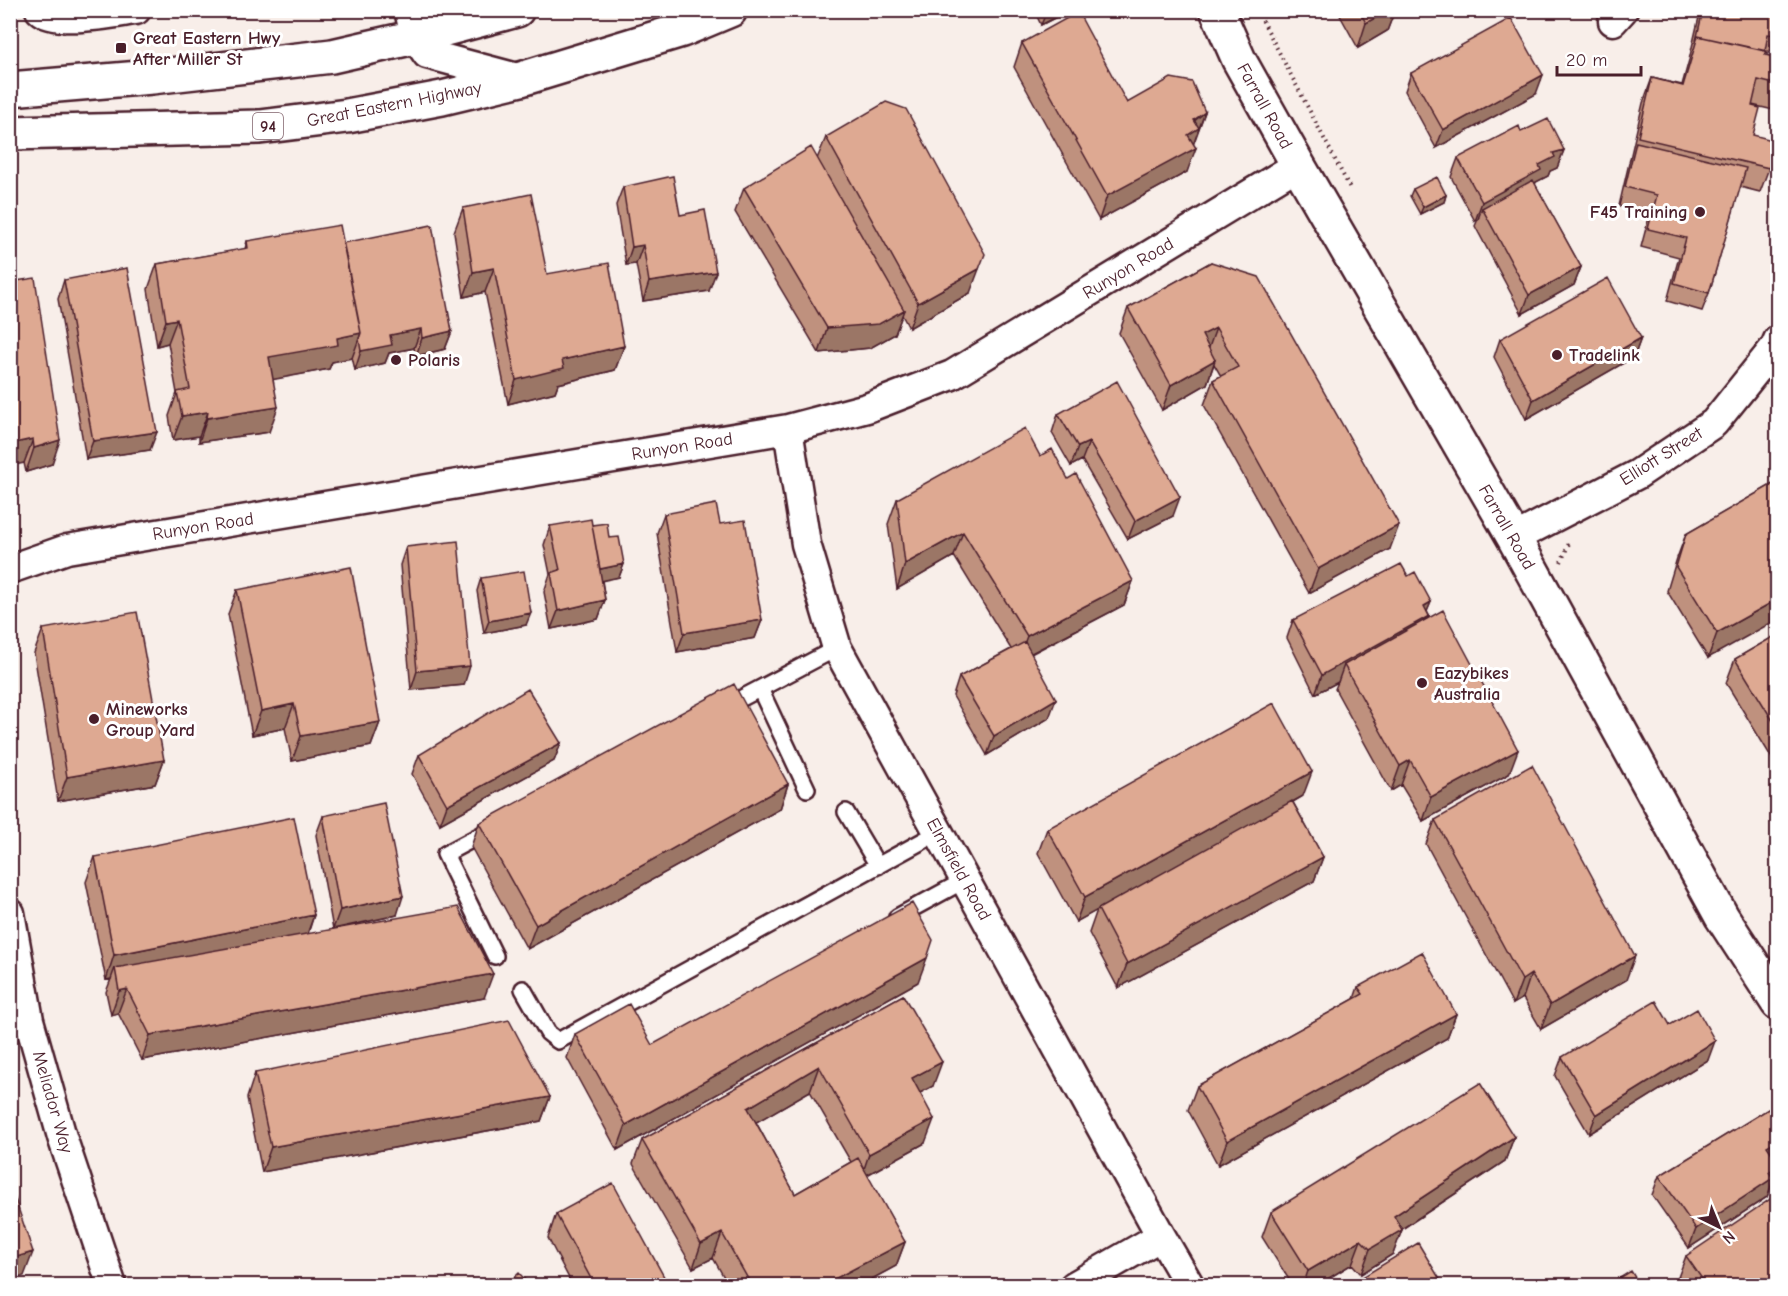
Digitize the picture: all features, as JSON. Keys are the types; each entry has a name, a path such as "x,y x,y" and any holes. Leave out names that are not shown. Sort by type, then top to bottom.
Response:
{"main road":[{"path":"10,89 332,56 412,24 517,10"},
{"name":"Great Eastern Highway","path":"10,133 260,127 347,116 442,98 521,79 682,30 730,10"},
{"name":"Farrall Road","path":"1195,10 1235,52"},
{"name":"Farrall Road","path":"1217,10 1235,52 1514,538 1722,917 1778,1003"}],"street":[{"path":"40,10 45,15 76,18 136,10"},
{"path":"412,24 427,54 521,79"},
{"name":"Runyon Road","path":"10,569 68,549 788,429 867,408 952,375 1298,165"},
{"name":"Elliott Street","path":"1514,538 1638,474 1714,423 1776,347 1778,340"},
{"name":"Elmsfield Road","path":"788,429 806,544 837,648 1161,1236 1191,1286"},
{"name":"Meliador Way","path":"10,913 29,1020 62,1137 112,1286"},
{"path":"1074,1286 1161,1236"}],"lane":[{"path":"708,716 837,648"},
{"path":"760,689 807,789"},
{"path":"846,812 878,866"},
{"path":"495,956 445,854 508,821"},
{"path":"523,989 548,1033 558,1041 939,832"},
{"path":"881,925 965,880"}],"path":[{"path":"1561,567 1568,544 1574,537"}],"building":[{"path":"1359,10 1389,10 1366,23"},
{"path":"1703,10 1778,10 1778,26 1775,35 1768,34 1765,51 1698,36 1696,41"},
{"path":"1078,12 1127,103 1171,78 1192,82 1205,112 1194,120 1199,128 1188,135 1196,148 1107,196 1022,43"},
{"path":"1511,18 1543,75 1443,130 1411,73"},
{"path":"1698,36 1767,51 1765,55 1778,58 1778,85 1758,80 1752,106 1760,108 1753,135 1776,141 1769,168 1638,137 1652,78 1683,86"},
{"path":"886,102 906,109 985,254 979,269 918,303 826,137"},
{"path":"1548,119 1564,150 1553,153 1555,157 1539,165 1541,170 1482,202 1458,158 1519,126 1521,132"},
{"path":"1636,142 1746,168 1709,293 1674,283 1686,238 1648,229 1657,195 1625,187"},
{"path":"811,147 904,310 879,324 827,328 744,188"},
{"path":"673,176 680,215 705,210 716,272 649,282 643,245 632,247 623,187"},
{"path":"1437,177 1446,195 1423,207 1413,189"},
{"path":"1533,180 1581,267 1529,295 1482,208"},
{"path":"531,194 547,274 609,263 624,346 562,360 564,368 516,380 494,268 473,272 463,208"},
{"path":"340,225 361,333 337,338 338,345 269,357 278,407 207,418 208,412 182,416 177,392 190,389 177,319 166,321 157,264 248,248 247,241"},
{"path":"432,225 452,331 422,338 421,329 390,335 392,345 361,351 359,339 361,333 343,243"},
{"path":"1211,262 1259,277 1399,525 1318,569 1213,380 1238,367 1216,328 1202,335 1215,360 1171,385 1128,308"},
{"path":"127,268 157,432 93,441 64,280"},
{"path":"35,278 60,440 34,448 33,439 10,444 10,282"},
{"path":"1608,278 1641,338 1533,400 1500,339"},
{"path":"1117,381 1180,497 1135,521 1089,442 1078,447 1058,414"},
{"path":"1025,428 1040,456 1052,449 1068,479 1076,474 1133,581 1027,636 963,532 905,564 897,499"},
{"path":"1778,481 1778,599 1717,633 1676,567 1686,534"},
{"path":"716,504 720,524 745,520 762,620 684,633 664,514"},
{"path":"591,519 605,600 558,611 551,573 560,570 550,526"},
{"path":"607,523 609,538 619,537 624,564 600,569 592,525"},
{"path":"458,541 470,666 417,671 406,547"},
{"path":"1401,564 1408,576 1415,572 1431,602 1424,606 1429,616 1322,675 1293,620"},
{"path":"351,567 380,722 301,736 294,704 261,711 237,590"},
{"path":"524,571 531,613 489,621 481,578"},
{"path":"1443,610 1518,750 1431,797 1410,760 1400,766 1344,665"},
{"name":"Mineworks Group Yard","path":"137,612 164,760 67,777 43,629"},
{"path":"1778,634 1778,729 1735,659"},
{"path":"1025,642 1056,699 994,736 959,677"},
{"path":"734,684 788,784 536,925 479,823"},
{"path":"528,689 561,743 447,805 419,755"},
{"path":"1274,703 1312,772 1085,897 1047,829"},
{"path":"1532,765 1635,956 1550,1005 1531,974 1522,980 1435,820"},
{"path":"1292,801 1323,857 1127,964 1098,909"},
{"path":"384,803 403,896 340,910 323,816"},
{"path":"294,817 314,915 114,955 95,857"},
{"path":"912,903 933,940 927,958 626,1125 575,1034 629,1004 652,1045"},
{"path":"458,907 493,974 150,1035 127,989 119,991 115,968"},
{"path":"1422,952 1456,1014 1227,1141 1197,1086 1363,994 1358,987"},
{"path":"903,995 942,1062 912,1078 934,1119 869,1154 819,1066 748,1108 795,1194 858,1158 905,1242 821,1286 752,1286 722,1233 701,1244 642,1140"},
{"path":"1656,1001 1670,1025 1697,1009 1715,1041 1596,1115 1562,1057"},
{"path":"509,1020 550,1097 271,1147 255,1073"},
{"path":"1480,1083 1514,1137 1394,1216 1402,1230 1370,1249 1361,1240 1308,1271 1271,1212"},
{"path":"1778,1103 1778,1140 1767,1146 1778,1162 1778,1165 1769,1172 1773,1178 1696,1229 1659,1176"},
{"path":"613,1183 669,1286 595,1286 556,1214"},
{"path":"10,1184 33,1252 10,1259"},
{"path":"1778,1194 1778,1286 1707,1286 1686,1256"},
{"path":"1418,1243 1444,1286 1348,1286"},
{"path":"1631,1271 1640,1286 1607,1286"},
{"path":"519,1273 531,1286 505,1286"}],"place":[{"name":"Great Eastern Hwy After Miller St","path":"121,48"},
{"name":"F45 Training","path":"1700,212"},
{"name":"Tradelink","path":"1557,355"},
{"name":"Polaris","path":"396,360"},
{"name":"Eazybikes Australia","path":"1422,683"},
{"name":"Mineworks Group Yard","path":"94,719"}]}
